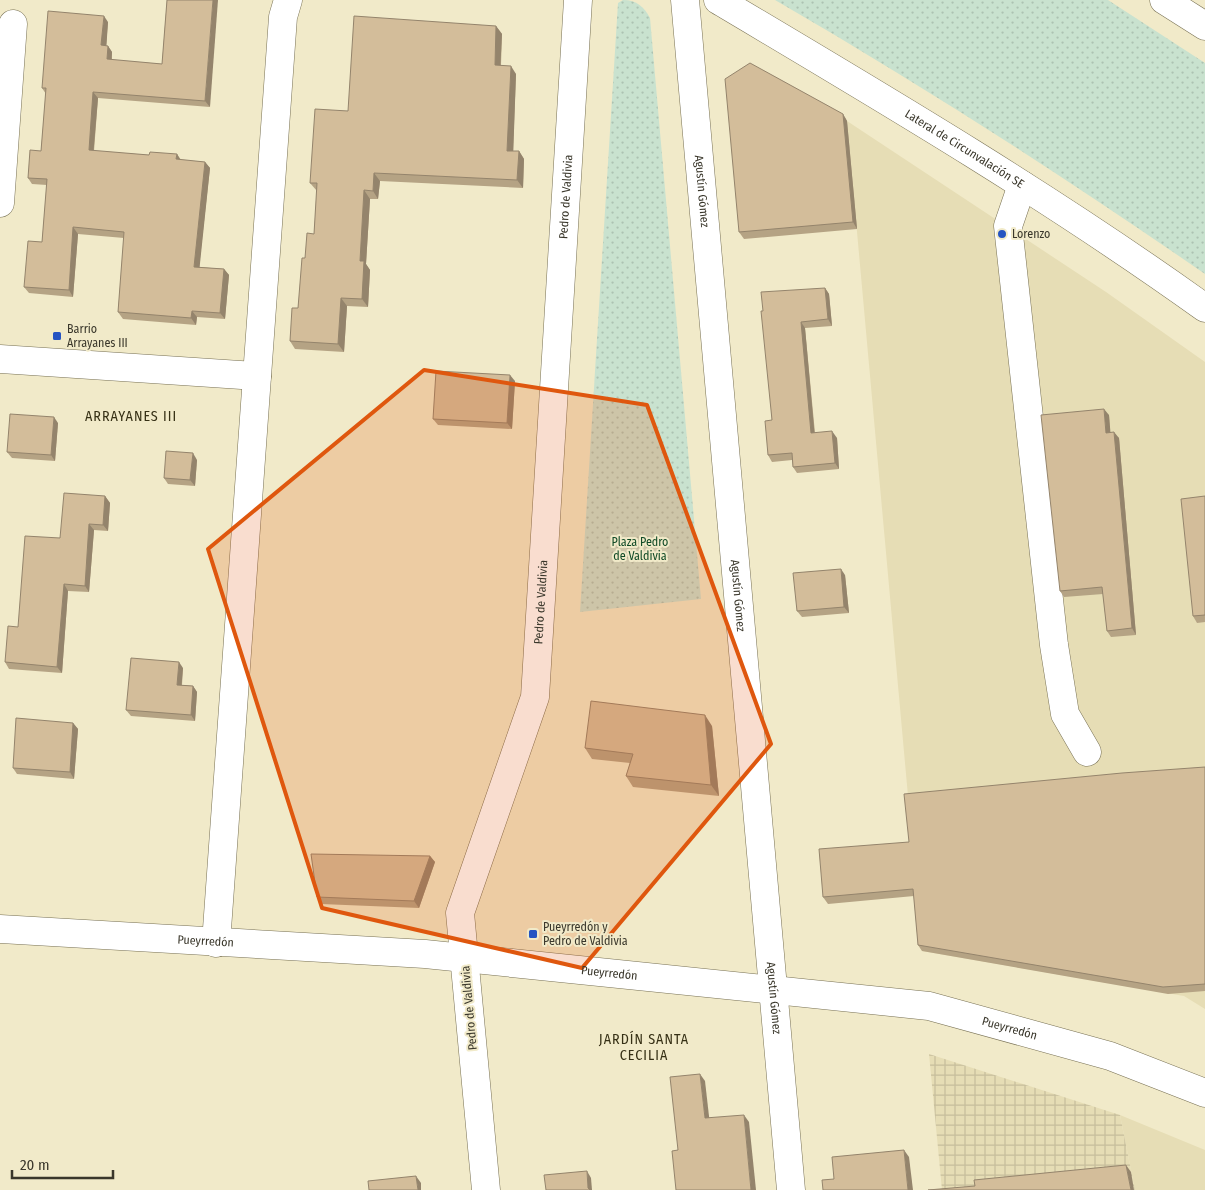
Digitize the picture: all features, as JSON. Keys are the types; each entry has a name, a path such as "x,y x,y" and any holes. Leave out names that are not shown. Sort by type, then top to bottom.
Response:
{"main road":[{"path":"216,943 283,17 288,0"},
{"name":"Pedro de Valdivia","path":"486,1190 460,913 536,697 578,0"},
{"name":"Agustín Gómez","path":"684,0 791,1190"},
{"name":"Lateral de Circunvalación SE","path":"718,0 912,115 1022,185 1205,308"},
{"path":"1164,0 1205,26"},
{"path":"0,203 13,24"},
{"path":"1022,185 1008,226 1052,626 1066,714 1087,752"},
{"path":"0,359 257,376"},
{"name":"Pueyrredón","path":"0,929 425,954 929,1006 1110,1056 1205,1093"}],"highlighted area":[{"path":"424,370 647,405 771,744 582,968 322,908 208,549"}],"shaded area":[{"name":"Lorenzo","path":"847,121 1106,292 1205,362 1205,1009 1184,996 922,951"},
{"path":"929,1054 1120,1115 1135,1190 942,1190"},
{"path":"1120,1115 1205,1150 1205,1190 1135,1190"}],"green space":[{"name":"Plaza Pedro de Valdivia","path":"623,0 632,1 640,5 650,18 701,599 580,612 618,3"},
{"path":"775,0 1108,0 1205,63 1205,274 993,132"}],"building":[{"path":"167,0 213,0 205,101 93,92 89,150 149,155 150,152 177,154 176,159 205,162 194,267 224,269 220,313 192,311 191,318 118,312 124,232 73,227 69,290 24,287 28,241 42,242 47,179 28,178 30,150 41,151 46,88 42,88 48,11 104,16 101,45 108,46 107,59 162,64"},
{"path":"354,16 496,26 495,65 511,66 507,151 519,151 517,180 374,173 373,191 364,190 360,261 364,261 362,299 341,298 338,344 290,341 292,308 298,308 302,258 305,258 307,233 314,234 317,183 310,183 315,109 348,111"},
{"path":"750,63 843,114 853,222 739,232 725,79"},
{"path":"825,288 828,319 801,322 811,433 832,431 835,463 793,467 792,453 768,455 765,421 772,420 761,311 763,311 761,292"},
{"path":"436,371 510,375 507,423 433,419"},
{"path":"1104,409 1106,433 1114,432 1132,628 1107,631 1102,587 1060,591 1041,415"},
{"path":"10,414 54,417 51,455 7,452"},
{"path":"166,451 193,453 190,480 164,478"},
{"path":"64,493 105,496 103,525 89,524 85,586 64,584 57,667 5,662 8,626 18,627 25,536 60,538"},
{"path":"1205,496 1205,615 1193,616 1181,499"},
{"path":"841,569 844,607 797,611 793,573"},
{"path":"131,658 179,662 177,685 193,686 191,715 126,710"},
{"path":"591,701 705,715 711,785 626,776 633,754 585,748"},
{"path":"16,718 73,723 70,772 13,768"},
{"path":"1205,767 1205,984 1163,987 918,945 913,889 823,897 819,849 909,842 904,794"},
{"path":"311,854 430,856 414,901 317,897"},
{"path":"700,1074 705,1118 744,1115 751,1190 676,1190 672,1151 678,1150 670,1077"},
{"path":"904,1150 908,1190 823,1190 822,1180 834,1179 832,1157"},
{"path":"1126,1165 1131,1190 928,1190 975,1186 974,1180"},
{"path":"587,1171 588,1188 590,1190 546,1190 544,1175"},
{"path":"416,1176 418,1190 369,1190 368,1181"}],"place":[{"name":"Lorenzo","path":"1002,234"},
{"name":"Barrio Arrayanes III","path":"57,336"},
{"name":"Pueyrredón y Pedro de Valdivia","path":"533,934"}],"district":[{"name":"ARRAYANES III","path":"131,416"},
{"name":"JARDÍN SANTA CECILIA","path":"644,1048"}]}
